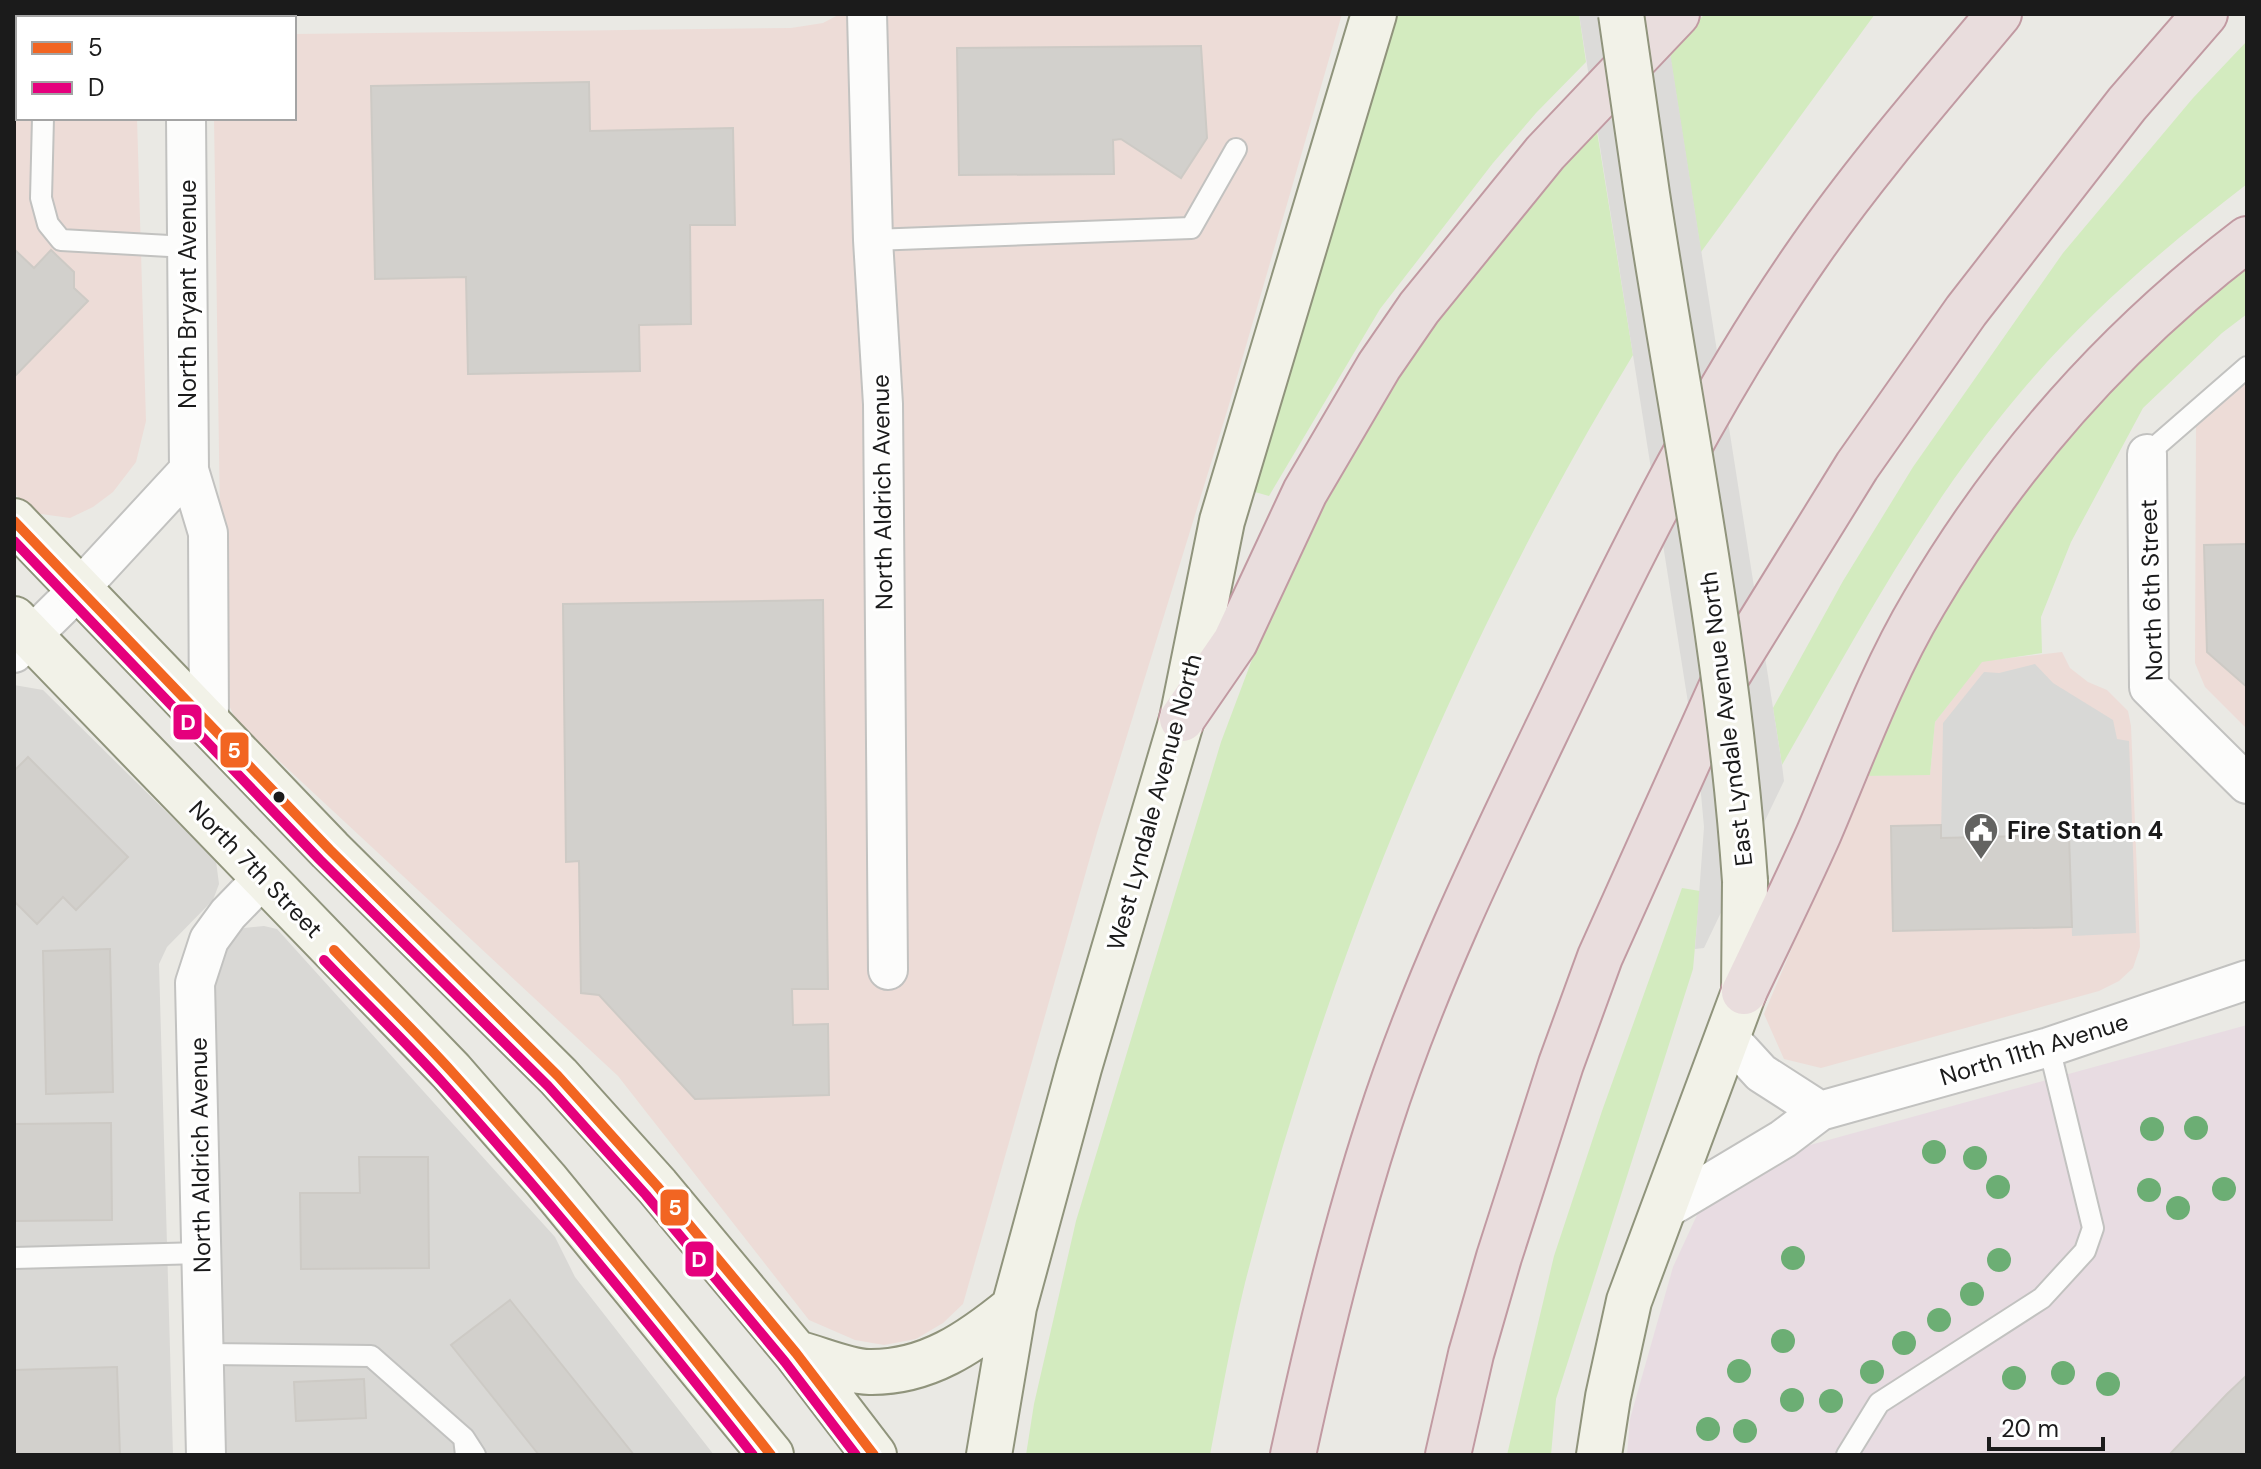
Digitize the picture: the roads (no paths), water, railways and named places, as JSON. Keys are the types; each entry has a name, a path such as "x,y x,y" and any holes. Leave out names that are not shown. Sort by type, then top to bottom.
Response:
{"highway":[{"path":"1182,719 1235,642 1305,492 1379,366 1419,308 1545,153 1677,14"},
{"path":"1293,1455 1351,1216 1380,1121 1410,1040 1480,872 1637,542 1684,451 1731,371 1811,248 1911,118 1999,14"},
{"path":"1448,1455 1471,1354 1561,1064 1600,957 1724,681 1857,466 1947,336 2127,104 2205,14"},
{"path":"1744,992 1818,835 1889,671 1923,604 1978,519 2017,463 2057,414 2110,358 2157,313 2247,239"}],"main road":[{"name":"West Lyndale Avenue North","path":"989,1455 1014,1307 1079,1068 1182,719 1222,521 1374,14"},
{"name":"East Lyndale Avenue North","path":"1599,1455 1629,1301 1744,992 1745,881 1739,795 1722,657 1621,14"},
{"path":"14,521 330,850 558,1076 657,1186 796,1353 874,1455"},
{"name":"North 7th Street","path":"19,636 264,877 406,1023 479,1103 771,1455"},
{"path":"796,1353 867,1372 906,1367 945,1356 979,1336 1014,1307"}],"street":[{"name":"North Aldrich Avenue","path":"867,14 873,240 883,404 888,970"},
{"name":"North Bryant Avenue","path":"186,120 189,470 208,533 209,723"},
{"name":"North 6th Street","path":"2147,454 2149,687 2247,784"},
{"path":"19,636 79,589 189,470"},
{"name":"North Aldrich Avenue","path":"206,1455 195,983 209,940 228,914 264,877"},
{"name":"North 11th Avenue","path":"1661,1212 1783,1139 1820,1111 2049,1047 2247,980"},
{"path":"1728,1037 1761,1073 1820,1111"}],"lane":[{"path":"43,120 41,198 48,224 61,240 187,247"},
{"path":"873,240 1191,228 1236,149"},
{"path":"2147,454 2247,367"},
{"path":"1847,1455 1879,1403 2042,1298 2085,1251 2093,1228 2049,1047"},
{"path":"14,1258 202,1253"},
{"path":"205,1354 371,1356 468,1449"}],"place":[{"name":"Fire Station 4","path":"1981,861"}]}
